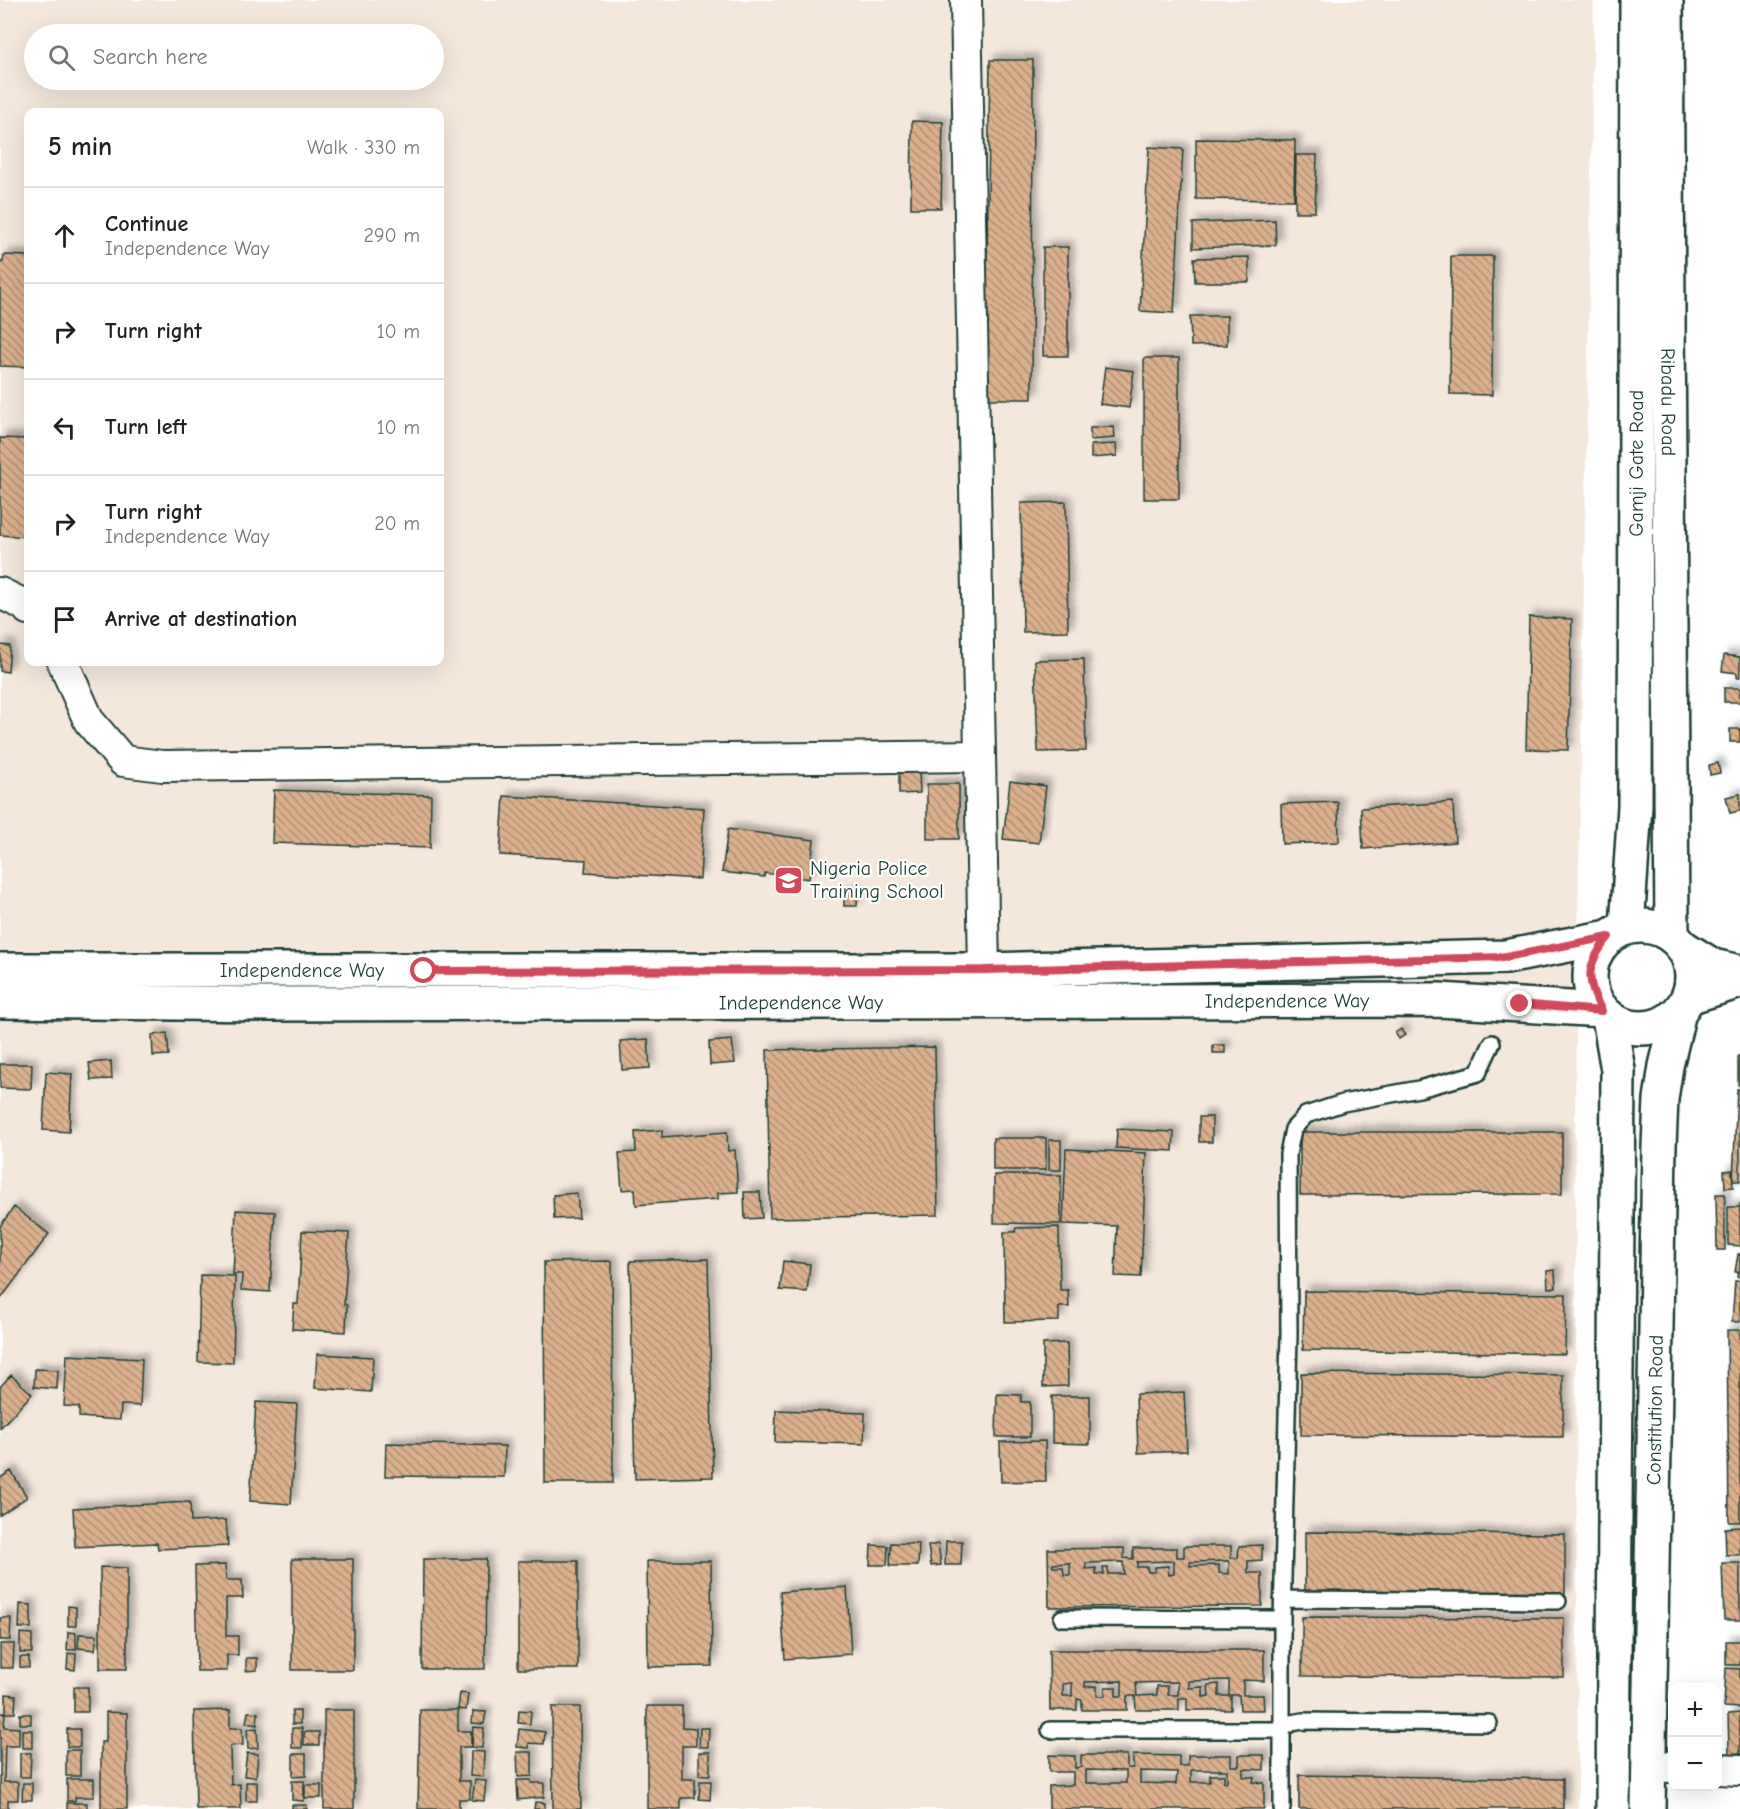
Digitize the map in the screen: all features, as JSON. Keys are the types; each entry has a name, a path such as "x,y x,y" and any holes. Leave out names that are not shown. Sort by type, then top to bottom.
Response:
{"main road":[{"name":"Gamji Gate Road","path":"1618,932 1635,794 1637,0"},
{"name":"Ribadu Road","path":"1666,0 1670,804 1678,942"},
{"path":"1740,972 1713,966 1659,928 1643,925 1618,932 1596,952 1590,973 1592,993 1606,1014 1622,1025 1637,1028 1652,1027 1667,1021 1683,1005 1740,981"},
{"name":"Independence Way","path":"0,970 984,970 1506,957 1618,932"},
{"path":"1678,942 1691,964 1692,981 1683,1005"},
{"name":"Independence Way","path":"0,1001 278,1004 1439,1000 1606,1014"},
{"name":"Constitution Road","path":"1648,1809 1661,1766 1661,1111 1666,1065 1683,1005"},
{"name":"Constitution Road","path":"1606,1014 1618,1071 1613,1809"}],"street":[{"path":"966,0 984,970"},
{"path":"0,593 24,605"},
{"path":"65,666 89,721 123,761 162,766 980,756"},
{"path":"1722,1769 1740,1770"}],"lane":[{"path":"1282,1809 1282,1599 1289,1335 1288,1154 1293,1129 1306,1115 1343,1103 1419,1089 1478,1073 1492,1043"},
{"path":"1282,1599 1558,1600"},
{"path":"1062,1618 1282,1619"},
{"path":"1050,1730 1281,1730 1291,1723 1303,1720 1489,1724"}],"shaded area":[{"name":"Nigeria Police Training School","path":"0,0 1594,0 1575,1099 1578,1809 0,1809"}],"building":[{"path":"990,60 1033,60 1032,399 985,399"},
{"path":"912,121 943,122 941,208 911,208"},
{"path":"1196,139 1295,140 1294,200 1196,199"},
{"path":"1149,147 1183,149 1174,313 1140,311"},
{"path":"1296,155 1317,155 1315,212 1295,212"},
{"path":"1275,220 1276,245 1193,248 1193,223"},
{"path":"1043,247 1068,247 1068,356 1043,356"},
{"path":"4,255 24,256 24,367 0,366 0,262 3,262"},
{"path":"1451,256 1493,256 1492,395 1450,394"},
{"path":"1249,257 1249,282 1195,282 1194,258"},
{"path":"1190,316 1227,316 1227,345 1191,346"},
{"path":"1144,358 1179,358 1179,499 1144,499"},
{"path":"1105,367 1134,371 1129,408 1100,404"},
{"path":"1114,427 1115,438 1090,440 1090,428"},
{"path":"0,438 24,439 24,537 0,535"},
{"path":"1116,444 1117,456 1091,458 1091,445"},
{"path":"1066,502 1068,631 1023,632 1021,503"},
{"path":"1529,617 1572,619 1568,750 1526,749"},
{"path":"0,645 10,646 8,672 0,671"},
{"path":"1724,655 1740,657 1740,677 1737,677 1737,673 1722,671"},
{"path":"1084,659 1086,751 1038,752 1035,660"},
{"path":"1724,688 1740,688 1740,702 1724,702"},
{"path":"1730,729 1740,729 1740,742 1730,742"},
{"path":"1718,763 1720,773 1710,775 1709,765"},
{"path":"919,772 920,793 899,794 899,773"},
{"path":"1010,781 1046,786 1039,843 1003,839"},
{"path":"927,784 959,784 959,839 927,839"},
{"path":"274,790 431,795 430,848 272,843"},
{"path":"1740,794 1740,811 1730,813 1726,797"},
{"path":"504,796 704,808 700,879 585,872 586,860 500,855"},
{"path":"1338,802 1339,842 1282,844 1281,804"},
{"path":"1453,802 1455,842 1363,849 1361,808"},
{"path":"728,829 814,840 809,879 765,873 764,877 722,872"},
{"path":"844,891 858,891 857,906 844,906"},
{"path":"1401,1029 1405,1035 1399,1039 1395,1033"},
{"path":"167,1033 169,1055 153,1056 152,1035"},
{"path":"648,1039 650,1068 622,1070 620,1041"},
{"path":"732,1040 735,1063 710,1065 709,1042"},
{"path":"1213,1045 1225,1045 1225,1053 1213,1053"},
{"path":"935,1047 938,1215 770,1218 767,1050"},
{"path":"1738,1056 1740,1056 1740,1085 1738,1085"},
{"path":"111,1061 112,1079 91,1080 89,1063"},
{"path":"0,1064 32,1064 31,1089 0,1088"},
{"path":"46,1072 72,1074 69,1132 43,1130"},
{"path":"1737,1089 1740,1089 1740,1181 1733,1181"},
{"path":"1199,1117 1212,1117 1212,1142 1199,1142"},
{"path":"1117,1129 1174,1132 1173,1151 1116,1148"},
{"path":"662,1130 662,1137 727,1132 728,1151 735,1150 738,1192 718,1193 718,1199 636,1205 635,1189 622,1190 619,1153 636,1152 635,1132"},
{"path":"1300,1132 1562,1132 1562,1194 1300,1195"},
{"path":"993,1138 1046,1138 1046,1170 993,1170"},
{"path":"1049,1140 1061,1140 1061,1170 1049,1170"},
{"path":"1066,1149 1146,1153 1141,1277 1115,1276 1117,1226 1063,1224"},
{"path":"1732,1170 1733,1187 1725,1188 1724,1171"},
{"path":"994,1175 1061,1175 1061,1224 994,1223"},
{"path":"744,1192 760,1192 762,1218 745,1219"},
{"path":"577,1193 579,1218 554,1219 553,1195"},
{"path":"1716,1194 1725,1194 1725,1250 1717,1250"},
{"path":"14,1207 49,1234 0,1300 0,1226"},
{"path":"1728,1207 1740,1207 1740,1246 1728,1245"},
{"path":"236,1210 275,1212 270,1292 241,1290 242,1274 233,1274"},
{"path":"1059,1227 1060,1290 1068,1290 1069,1307 1059,1307 1059,1321 1005,1322 1004,1232 1015,1232 1016,1228"},
{"path":"302,1231 349,1233 344,1305 347,1305 346,1332 292,1329 294,1304 298,1304"},
{"path":"1738,1254 1740,1254 1740,1277 1737,1277 1738,1272 1735,1272"},
{"path":"708,1259 713,1477 635,1479 630,1261"},
{"path":"612,1261 613,1483 545,1483 544,1262"},
{"path":"783,1261 810,1264 807,1292 780,1290"},
{"path":"1555,1270 1556,1288 1548,1288 1547,1271"},
{"path":"200,1275 235,1276 233,1363 198,1362"},
{"path":"1735,1281 1740,1281 1740,1322 1732,1322"},
{"path":"1304,1291 1566,1294 1565,1354 1303,1350"},
{"path":"1727,1330 1740,1330 1740,1522 1729,1522"},
{"path":"1067,1343 1068,1386 1043,1387 1043,1344"},
{"path":"317,1354 373,1357 371,1392 315,1388"},
{"path":"67,1355 142,1359 140,1406 121,1405 120,1420 79,1417 79,1407 64,1406"},
{"path":"35,1369 58,1370 57,1389 34,1387"},
{"path":"1301,1373 1563,1375 1563,1437 1301,1435"},
{"path":"11,1375 32,1394 0,1428 0,1387"},
{"path":"1184,1392 1187,1451 1138,1453 1136,1394"},
{"path":"997,1394 1021,1395 1021,1402 1030,1402 1030,1437 996,1437"},
{"path":"1052,1396 1090,1396 1090,1444 1052,1443"},
{"path":"256,1402 297,1404 291,1504 250,1501"},
{"path":"776,1410 865,1413 864,1444 775,1442"},
{"path":"1045,1441 1046,1481 1001,1482 1000,1442"},
{"path":"386,1443 505,1446 504,1477 385,1476"},
{"path":"11,1471 27,1497 0,1515 0,1478"},
{"path":"190,1502 191,1522 226,1520 228,1546 158,1549 157,1543 75,1547 73,1508"},
{"path":"1740,1527 1740,1555 1726,1555 1725,1528"},
{"path":"1305,1532 1565,1534 1565,1595 1305,1593"},
{"path":"946,1541 962,1541 961,1565 945,1565"},
{"path":"891,1543 919,1544 918,1566 890,1566"},
{"path":"938,1544 941,1565 931,1566 928,1546"},
{"path":"871,1545 888,1546 887,1565 870,1565"},
{"path":"1262,1545 1262,1560 1248,1561 1248,1573 1262,1573 1262,1606 1049,1607 1048,1549 1124,1548 1124,1558 1133,1559 1133,1548 1177,1548 1177,1557 1184,1557 1184,1546 1231,1546 1231,1558 1238,1558 1239,1546","holes":["1174,1561 1174,1574 1169,1575 1168,1566 1155,1567 1155,1572 1148,1572 1147,1567 1137,1567 1137,1562","1229,1561 1229,1574 1219,1573 1219,1565 1190,1566 1190,1562","1123,1562 1124,1574 1108,1574 1108,1568 1103,1568 1104,1574 1096,1575 1096,1568 1086,1569 1086,1563","1070,1563 1070,1575 1064,1575 1063,1567 1053,1567 1053,1564"]},
{"path":"292,1559 353,1559 353,1670 292,1670"},
{"path":"423,1559 486,1559 485,1669 422,1669"},
{"path":"518,1561 578,1561 578,1669 518,1669"},
{"path":"647,1561 711,1561 712,1666 648,1667"},
{"path":"1722,1563 1740,1563 1740,1620 1724,1620"},
{"path":"225,1565 226,1580 242,1580 243,1598 226,1598 226,1636 238,1636 238,1655 227,1655 227,1671 197,1671 195,1566"},
{"path":"100,1567 127,1568 127,1669 100,1669"},
{"path":"847,1587 851,1654 785,1659 780,1592"},
{"path":"20,1604 31,1605 31,1628 19,1628"},
{"path":"68,1606 76,1607 76,1626 68,1626"},
{"path":"1302,1617 1564,1618 1564,1677 1302,1676"},
{"path":"0,1618 11,1618 10,1640 0,1640"},
{"path":"68,1632 76,1633 76,1650 67,1650"},
{"path":"20,1633 32,1634 32,1653 20,1653"},
{"path":"79,1634 97,1635 95,1650 78,1648"},
{"path":"1726,1641 1740,1641 1740,1665 1726,1665"},
{"path":"0,1644 14,1644 13,1668 0,1668"},
{"path":"1049,1650 1264,1650 1264,1681 1243,1680 1243,1695 1263,1695 1264,1710 1240,1710 1239,1695 1231,1695 1231,1710 1187,1710 1187,1698 1179,1698 1179,1710 1136,1710 1135,1696 1127,1696 1127,1710 1082,1710 1082,1700 1077,1699 1077,1710 1050,1710","holes":["1229,1680 1229,1696 1219,1696 1219,1684 1208,1685 1209,1696 1203,1697 1203,1687 1189,1688 1189,1681","1122,1681 1122,1696 1116,1696 1116,1687 1105,1687 1105,1696 1097,1696 1097,1686 1085,1687 1085,1682","1178,1682 1178,1695 1168,1695 1168,1686 1157,1686 1157,1695 1137,1696 1136,1683","1072,1683 1072,1696 1063,1696 1063,1684"]},
{"path":"68,1653 76,1654 75,1670 67,1669"},
{"path":"20,1657 29,1657 29,1668 20,1667"},
{"path":"246,1658 257,1658 257,1670 246,1671"},
{"path":"1726,1668 1740,1669 1740,1708 1724,1707"},
{"path":"74,1687 88,1687 88,1712 74,1712"},
{"path":"460,1693 468,1694 466,1710 458,1709"},
{"path":"6,1694 16,1695 15,1713 6,1713"},
{"path":"647,1706 682,1706 682,1727 696,1728 696,1746 682,1746 682,1779 695,1779 695,1798 681,1798 681,1809 647,1809"},
{"path":"552,1707 580,1707 581,1809 553,1809"},
{"path":"230,1710 230,1728 242,1728 243,1745 230,1746 231,1785 240,1784 241,1809 196,1809 194,1711"},
{"path":"324,1710 354,1710 354,1809 324,1809"},
{"path":"420,1710 458,1710 458,1731 471,1731 471,1747 459,1747 459,1781 470,1781 470,1799 459,1799 459,1809 418,1809"},
{"path":"519,1710 531,1711 530,1724 518,1723"},
{"path":"292,1711 300,1711 300,1724 292,1724"},
{"path":"473,1711 486,1712 484,1724 472,1723"},
{"path":"106,1712 127,1713 127,1809 101,1809 101,1742 106,1742"},
{"path":"248,1712 258,1713 257,1725 246,1723"},
{"path":"0,1713 5,1713 4,1727 19,1728 19,1746 5,1746 4,1782 18,1782 18,1800 8,1800 8,1809 0,1809"},
{"path":"1740,1713 1740,1753 1729,1754 1728,1714"},
{"path":"20,1714 31,1714 31,1724 20,1724"},
{"path":"473,1727 484,1728 482,1748 472,1747"},
{"path":"257,1728 258,1748 248,1749 247,1729"},
{"path":"292,1728 302,1728 302,1748 292,1748"},
{"path":"700,1728 709,1728 708,1747 699,1747"},
{"path":"67,1729 80,1729 80,1747 67,1747"},
{"path":"519,1729 545,1732 544,1744 529,1743 529,1748 517,1747"},
{"path":"22,1730 32,1730 32,1748 22,1748"},
{"path":"304,1732 319,1732 319,1745 304,1745"},
{"path":"66,1750 80,1750 80,1776 66,1776"},
{"path":"471,1751 484,1752 483,1777 470,1776"},
{"path":"517,1752 532,1752 532,1776 518,1777"},
{"path":"699,1752 710,1752 710,1775 699,1775"},
{"path":"20,1753 31,1753 30,1777 20,1777"},
{"path":"247,1753 258,1754 256,1777 244,1776"},
{"path":"293,1754 306,1754 306,1776 293,1777"},
{"path":"1049,1755 1075,1756 1075,1768 1081,1767 1081,1755 1127,1755 1127,1768 1133,1768 1133,1755 1179,1756 1179,1766 1188,1766 1188,1755 1231,1755 1231,1766 1239,1766 1239,1755 1264,1755 1264,1770 1243,1769 1243,1777 1254,1777 1253,1782 1264,1783 1264,1809 1049,1809 1049,1786 1073,1785 1073,1772 1049,1772","holes":["1086,1770 1126,1771 1126,1783 1086,1783","1191,1770 1227,1770 1227,1782 1224,1782 1224,1775 1210,1775 1210,1782 1191,1782","1140,1771 1177,1772 1176,1784 1140,1783"]},
{"path":"1299,1775 1563,1779 1563,1809 1299,1809"},
{"path":"67,1779 94,1779 94,1797 75,1797 75,1801 67,1801"},
{"path":"475,1780 486,1781 484,1801 472,1800"},
{"path":"517,1780 544,1783 544,1797 518,1800"},
{"path":"292,1781 304,1781 304,1801 292,1800"},
{"path":"700,1781 711,1781 710,1800 699,1799"},
{"path":"246,1782 257,1782 257,1801 246,1801"},
{"path":"23,1783 32,1783 32,1800 22,1800"},
{"path":"305,1785 321,1785 321,1798 305,1798"},
{"path":"535,1802 545,1803 545,1809 534,1809"},
{"path":"67,1803 87,1803 87,1809 67,1809"},
{"path":"292,1805 307,1805 307,1809 292,1809"}],"place":[{"name":"Nigeria Police Training School","path":"789,880"}],"route":[{"path":"424,971 984,970 1506,957 1609,937 1596,952 1590,973 1592,993 1602,1011 1520,1004"}]}
